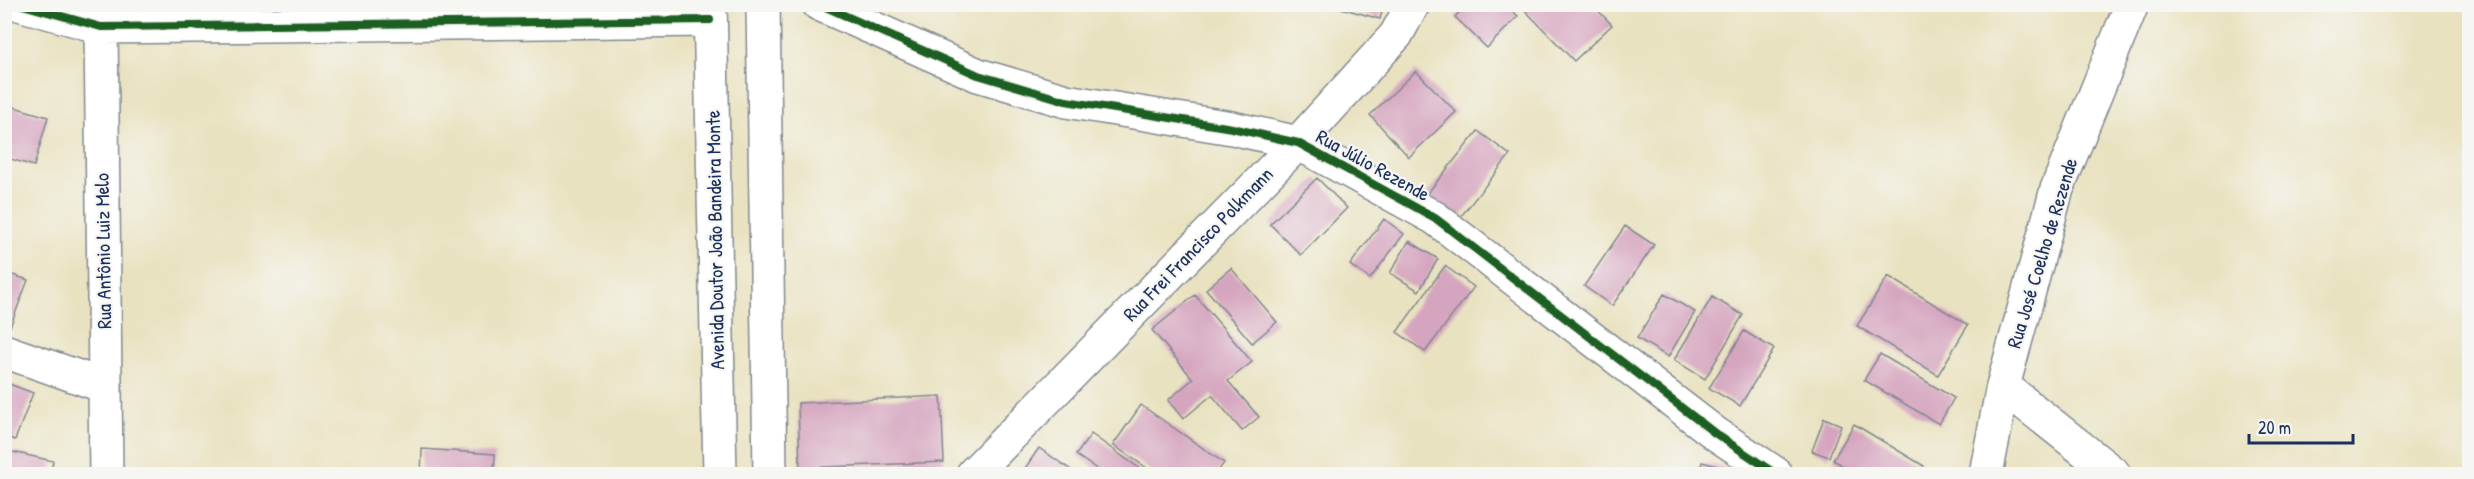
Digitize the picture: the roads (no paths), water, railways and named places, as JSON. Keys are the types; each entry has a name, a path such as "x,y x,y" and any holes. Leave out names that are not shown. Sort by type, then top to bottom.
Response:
{"street":[{"path":"19,4 101,27 710,12"},
{"path":"763,4 770,474"},
{"name":"Rua Júlio Rezende","path":"819,4 978,75 1066,101 1232,128 1298,142 1435,218 1716,434 1776,474"},
{"name":"Rua Frei Francisco Polkmann","path":"973,474 1298,142 1396,35 1413,4"},
{"name":"Rua José Coelho de Rezende","path":"1986,474 2003,386 2057,189 2132,4"},
{"name":"Avenida Doutor João Bandeira Monte","path":"710,12 720,474"},
{"name":"Rua Antônio Luiz Melo","path":"101,27 106,474"},
{"path":"4,351 104,386"},
{"path":"2003,386 2114,474"}]}
